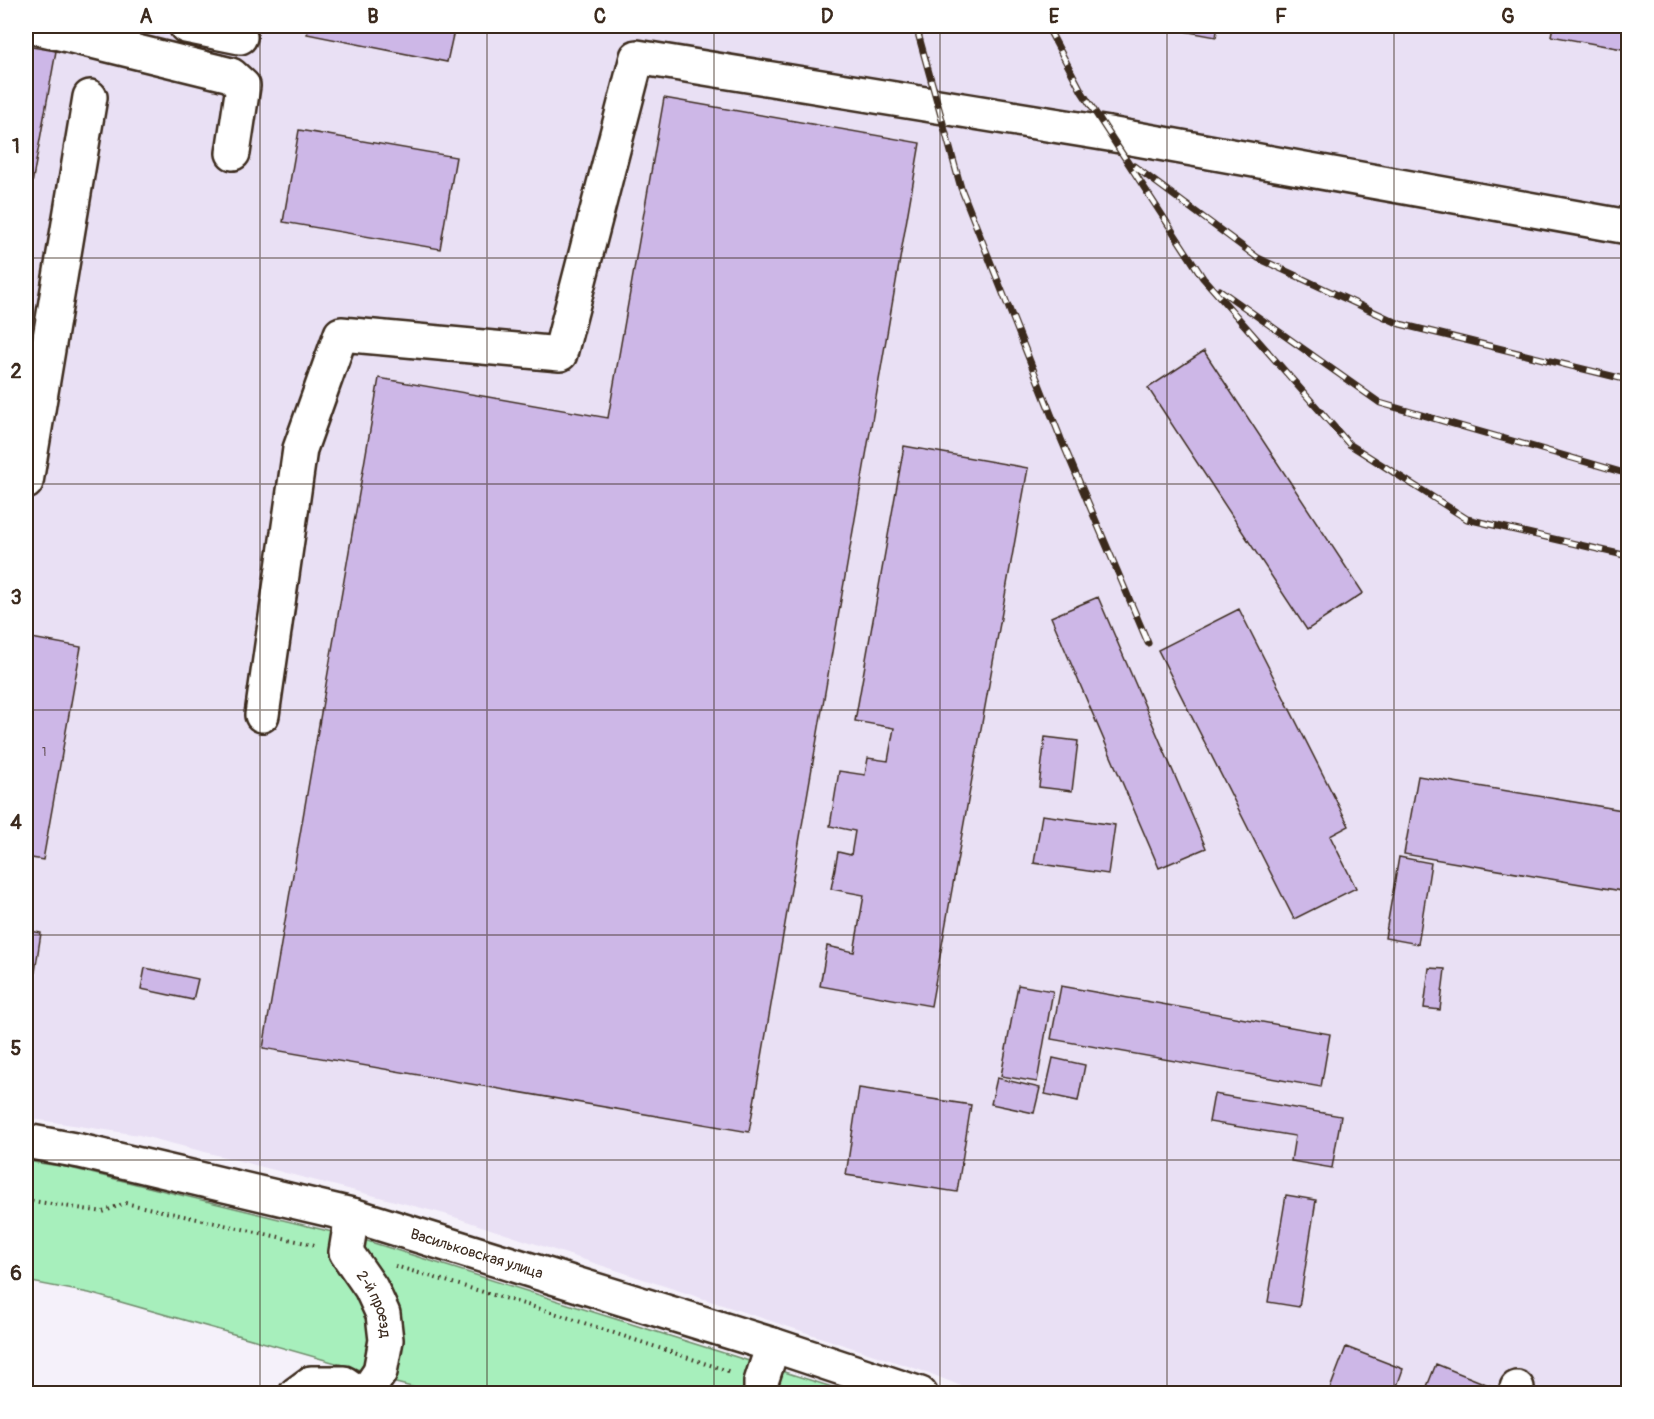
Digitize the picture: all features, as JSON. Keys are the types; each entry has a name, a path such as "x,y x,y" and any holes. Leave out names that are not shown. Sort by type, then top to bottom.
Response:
{"street":[{"path":"31,26 231,75 243,86 233,153"},
{"path":"186,26 240,37"},
{"path":"262,715 300,449 341,334 560,354 637,57 1109,134 1629,227"},
{"path":"26,482 90,97"},
{"name":"Васильковская улица","path":"26,1141 80,1151 352,1215 773,1345 920,1394"},
{"path":"346,1252 352,1215"},
{"name":"2-й проезд","path":"346,1252 371,1288 383,1314 386,1340 380,1372 366,1394"},
{"path":"761,1388 773,1345"},
{"path":"296,1394 311,1383 344,1383 360,1394"}],"path":[{"path":"26,1200 103,1212 125,1203 346,1252 551,1312 761,1388 800,1394"}],"shaded area":[{"path":"26,26 1628,26 1628,1393 978,1393 929,1373 445,1214 139,1135 26,1118"}],"green space":[{"path":"26,1161 66,1167 361,1239 851,1393 435,1393 89,1293 26,1281"}],"building":[{"path":"309,26 455,26 447,62 307,34"},
{"path":"1156,26 1218,26 1216,37"},
{"path":"1553,26 1628,26 1628,50 1551,36"},
{"path":"26,46 56,51 26,217"},
{"path":"664,98 920,143 749,1132 263,1048 379,378 608,418"},
{"path":"299,130 456,157 440,249 283,222"},
{"path":"1204,351 1363,593 1307,630 1148,388"},
{"path":"904,446 1028,468 931,1006 820,986 827,946 854,952 864,895 831,889 838,852 851,855 855,831 830,826 839,771 865,775 868,758 888,761 894,728 855,721"},
{"path":"1098,597 1206,848 1159,868 1051,617"},
{"path":"1239,609 1349,826 1330,836 1356,888 1294,919 1158,650"},
{"path":"26,637 81,647 43,860 26,857"},
{"path":"1045,737 1078,741 1072,791 1039,787"},
{"path":"1418,776 1628,811 1628,892 1404,854"},
{"path":"1042,815 1115,825 1108,874 1034,863"},
{"path":"1399,857 1431,863 1418,944 1385,938"},
{"path":"26,930 41,933 29,1011 26,1010"},
{"path":"145,968 198,979 193,1000 141,989"},
{"path":"1429,968 1445,969 1440,1010 1424,1008"},
{"path":"1018,985 1053,991 1037,1082 1001,1076"},
{"path":"1061,986 1330,1034 1321,1087 1051,1039"},
{"path":"1053,1058 1085,1065 1078,1101 1045,1094"},
{"path":"997,1078 1040,1088 1034,1113 991,1104"},
{"path":"859,1088 971,1105 957,1192 846,1175"},
{"path":"1214,1094 1341,1116 1332,1168 1291,1161 1295,1136 1209,1122"},
{"path":"1286,1195 1316,1200 1299,1307 1268,1302"},
{"path":"1346,1347 1403,1369 1397,1386 1416,1394 1328,1394"},
{"path":"1436,1364 1496,1388 1494,1394 1424,1394"}],"railway":[{"path":"916,26 961,188 1061,439 1148,643"},
{"path":"1047,26 1082,92 1203,278 1349,444 1467,519 1628,556"},
{"path":"1134,166 1258,258 1400,324 1628,380"},
{"path":"1220,290 1380,403 1628,474"}]}
